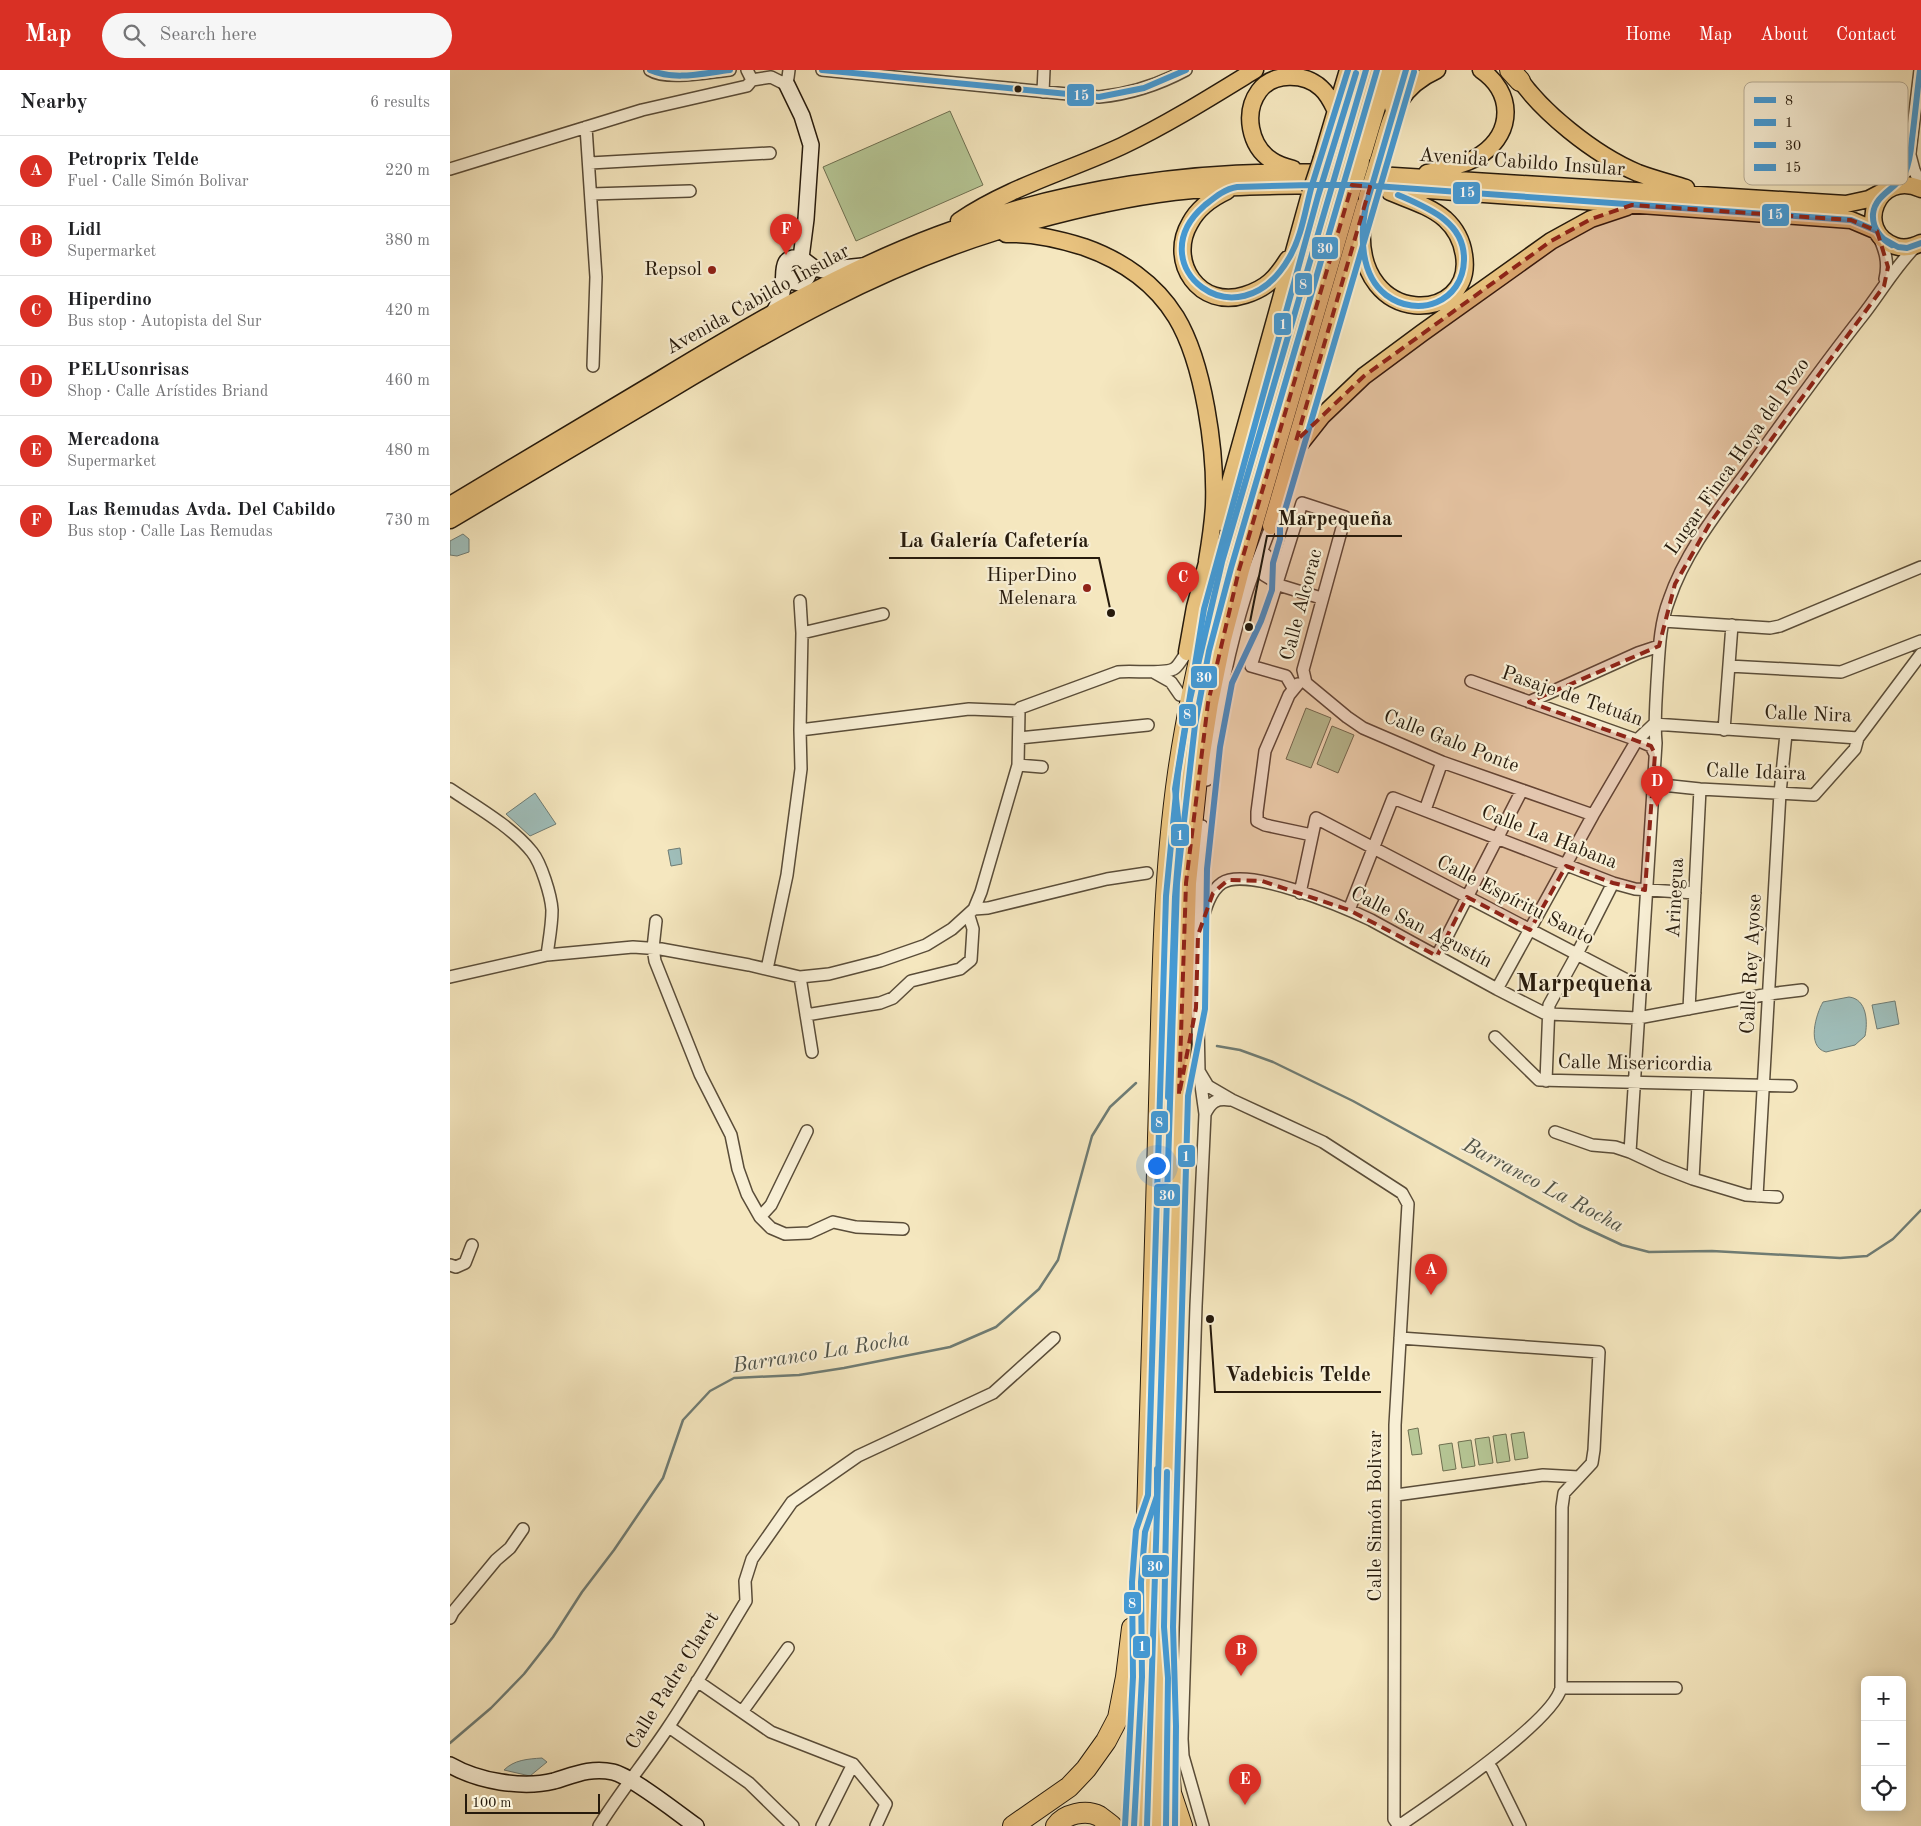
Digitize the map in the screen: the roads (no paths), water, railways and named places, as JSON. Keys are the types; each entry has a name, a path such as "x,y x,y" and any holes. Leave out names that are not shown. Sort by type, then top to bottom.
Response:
{"highway":[{"path":"1156,1826 1164,1628 1186,883 1199,760 1221,639 1239,570 1347,196 1340,159 1366,70"},
{"path":"1340,159 1386,70"},
{"path":"1395,107 1406,70"},
{"path":"1138,1826 1166,896 1170,836 1178,773 1190,699 1222,562 1347,196"},
{"path":"1170,836 1166,788 1187,652"},
{"path":"1179,1095 1196,1008"},
{"path":"1125,1826 1132,1677 1132,1582 1136,1530 1148,1494"},
{"path":"1013,1826 1069,1787 1086,1769 1106,1741 1118,1718 1132,1628"},
{"path":"1164,1628 1168,1678 1166,1826"},
{"path":"1168,1764 1171,1793 1182,1826"},
{"path":"1056,1826 1060,1820 1077,1813 1097,1815 1112,1826"}],"main road":[{"path":"939,234 992,201 1122,146 1196,106 1255,70"},
{"path":"1347,196 1386,190 1419,204 1444,218 1452,226 1463,247 1465,258 1464,277 1459,286 1443,300 1431,305 1416,306 1397,301 1381,290 1374,282 1347,196 1340,159 1336,111 1348,70"},
{"path":"1233,188 1215,196 1195,216 1186,233 1183,245 1183,259 1196,285 1206,293 1226,299 1255,292 1268,285 1294,248 1347,196 1378,162 1395,107 1404,94 1415,83 1437,70"},
{"path":"1412,176 1462,164 1482,155 1500,134 1506,117 1504,97 1494,80 1481,70"},
{"path":"1514,74 1546,109 1583,142 1616,162 1638,173 1717,197"},
{"path":"1302,172 1271,160 1257,146 1252,136 1250,119 1253,102 1259,91 1266,84 1276,79 1306,78 1323,89 1336,111"},
{"name":"Avenida Cabildo Insular","path":"450,505 775,310 864,266 939,234 1043,202 1158,180 1216,175 1302,172 1412,176 1846,204 1869,199 1892,188"},
{"path":"1876,231 1873,213 1875,204 1892,188 1913,185 1921,189"},
{"name":"Avenida Cabildo Insular","path":"450,520 761,336 861,285 917,260 962,243 995,232 1092,206 1159,194 1233,188 1347,196 1632,205 1851,220 1876,231 1889,244 1907,248 1918,244"},
{"path":"1271,526 1292,454 1347,196"},
{"path":"1292,454 1322,416 1364,376 1422,333 1570,229 1591,219 1632,205"},
{"path":"962,243 996,235 1012,234 1055,239 1089,249 1116,261 1132,270 1157,292 1176,317 1188,341 1205,403 1211,445 1214,503 1207,561"},
{"path":"1187,652 1195,607 1207,561 1294,248"}],"street":[{"path":"650,70 655,74 673,75 730,70"},
{"path":"787,85 789,70"},
{"path":"822,70 907,74 1044,92 1099,97 1125,94 1163,82 1186,70"},
{"path":"1044,70 1044,92"},
{"path":"1908,161 1920,70"},
{"path":"450,169 642,110 747,86 749,75 771,74 787,85 802,116 811,145 805,261 809,274 798,283 790,281 784,274"},
{"path":"586,127 590,164 596,277 593,366"},
{"path":"590,164 770,152"},
{"path":"1910,153 1914,170 1921,185"},
{"path":"1892,188 1895,185"},
{"path":"591,194 690,191"},
{"name":"Lugar Finca Hoya del Pozo","path":"1876,231 1886,254 1888,267 1884,286"},
{"name":"Lugar Finca Hoya del Pozo","path":"1630,1152 1655,754 1654,724 1660,646 1668,601 1685,563 1710,523 1901,261 1918,244"},
{"path":"775,310 781,298 784,267 786,262 796,257 814,268 823,270 864,266"},
{"name":"Calle Alcorac","path":"1276,584 1302,503 1345,517 1302,670 1306,683"},
{"path":"1271,526 1271,537 1264,562 1264,575 1276,584 1321,598"},
{"path":"1204,1826 1186,1764 1182,1739 1195,1326 1205,1114 1199,1071 1196,1008 1198,868 1211,746 1228,660 1247,593 1271,526"},
{"path":"1663,621 1770,628 1780,626 1921,567"},
{"path":"1276,584 1251,666 1286,676 1293,676 1302,670"},
{"path":"767,970 788,865 801,769 802,633 800,601"},
{"path":"802,633 883,614"},
{"path":"1724,730 1732,625"},
{"path":"1729,666 1841,672 1921,641"},
{"path":"1529,702 1660,646"},
{"path":"450,977 547,955 633,947 653,948 749,965 800,977 829,974 880,961 926,946 952,929 971,912 981,892 1018,765 1020,708 1118,672 1130,670 1166,672 1175,668 1187,652"},
{"name":"Calle Nira","path":"1654,724 1858,738 1921,654"},
{"path":"1148,671 1172,682 1180,695"},
{"path":"1286,676 1293,688"},
{"path":"1300,893 1312,835 1265,825 1257,821 1256,812 1263,760 1266,751 1293,688 1300,682 1306,683"},
{"name":"Pasaje de Tetuán","path":"1471,682 1637,740 1650,746 1655,754"},
{"name":"Calle Galo Ponte","path":"1306,683 1363,728 1442,762 1593,815"},
{"path":"800,730 969,709 1019,711"},
{"path":"1497,989 1593,815 1637,740 1654,724"},
{"path":"1019,738 1148,725"},
{"name":"Calle Rey Ayose","path":"1757,1196 1780,794 1786,734"},
{"name":"Calle Idaira","path":"1653,784 1700,789 1814,795 1855,749 1858,738"},
{"path":"1425,810 1442,762"},
{"path":"1018,765 1042,766"},
{"path":"450,789 525,843 534,854 549,892 552,910 547,955"},
{"name":"Arinegua","path":"1689,1009 1700,789"},
{"path":"1437,956 1522,790"},
{"name":"Calle La Habana","path":"1372,848 1393,798 1612,883 1635,889 1695,893"},
{"name":"Calle Espíritu Santo","path":"1312,835 1316,818 1640,987"},
{"path":"1349,910 1372,848"},
{"path":"971,912 1107,879 1147,873"},
{"name":"Calle San Agustín","path":"1198,935 1213,893 1221,884 1236,878 1262,881 1349,910 1371,920 1497,989 1549,1014 1638,1018 1769,994 1802,990"},
{"path":"1546,1081 1549,1005 1612,883"},
{"path":"806,1015 880,1003 893,998 911,981 960,969 971,960 973,929 971,912"},
{"path":"656,921 653,948 655,961 700,1074 731,1135 738,1169 747,1194 760,1217 771,1228 785,1234 809,1234 833,1222 856,1227 903,1229"},
{"path":"800,977 812,1052"},
{"name":"Calle Misericordia","path":"1495,1037 1539,1080 1791,1086"},
{"path":"1199,1071 1208,1086 1232,1100"},
{"path":"1693,1179 1698,1085"},
{"path":"1205,1114 1211,1103 1219,1098 1232,1100"},
{"name":"Calle Simón Bolivar","path":"1232,1100 1323,1142 1402,1193 1408,1204 1395,1425 1394,1819 1399,1826"},
{"path":"760,1217 771,1205 807,1131"},
{"path":"1555,1132 1592,1144 1615,1147 1630,1152 1662,1168 1746,1195 1777,1197"},
{"path":"450,1265 456,1267 465,1262 472,1245"},
{"name":"Calle Padre Claret","path":"599,1826 620,1792 631,1781 668,1727 746,1601 745,1581 752,1559 792,1502 858,1456 993,1393 1054,1338"},
{"path":"1399,1826 1442,1798 1487,1763 1526,1730 1560,1692 1562,1507 1564,1493 1592,1463 1600,1352 1400,1338"},
{"path":"1396,1495 1543,1475 1579,1477"},
{"path":"450,1618 496,1560 510,1548 523,1529"},
{"path":"742,1712 788,1648"},
{"path":"698,1681 771,1732 853,1764 886,1804 876,1826"},
{"path":"1560,1692 1676,1688"},
{"path":"668,1727 749,1783 793,1826"},
{"path":"1487,1763 1492,1769 1520,1826"},
{"path":"822,1826 853,1764"},
{"path":"450,1765 468,1774 515,1784 532,1785 553,1781 581,1771 615,1772 696,1826"}],"water":[{"path":"463,534 469,539 469,552 457,556 450,555 450,541"},
{"path":"535,793 556,824 530,836 506,814"},
{"path":"680,848 682,864 671,866 668,850"},
{"path":"1849,997 1860,1002 1863,1007 1866,1018 1865,1036 1855,1045 1826,1052 1816,1044 1814,1037 1820,1007 1823,1002"},
{"path":"1895,1001 1899,1024 1877,1029 1872,1005"},
{"path":"542,1758 547,1762 530,1776 504,1770 516,1762"}],"waterway":[{"name":"Barranco La Rocha","path":"1217,1046 1240,1050 1273,1062 1353,1101 1579,1225 1622,1245 1649,1252 1712,1251 1840,1258 1867,1256 1893,1239 1921,1210"},
{"name":"Barranco La Rocha","path":"450,1743 491,1708 524,1674 553,1637 582,1592 614,1550 663,1478 683,1420 710,1391 734,1378 799,1375 950,1347 996,1327 1039,1289 1058,1260 1092,1136 1110,1107 1136,1083"}],"place":[{"name":"Las Remudas Avda. Del Cabildo","path":"786,255"},
{"name":"Repsol","path":"712,270"},
{"name":"HiperDino Melenara","path":"1087,588"},
{"name":"Hiperdino","path":"1183,603"},
{"name":"La Galería Cafetería","path":"1111,613"},
{"name":"Marpequeña","path":"1249,627"},
{"name":"PELUsonrisas","path":"1657,807"},
{"name":"Petroprix Telde","path":"1431,1295"},
{"name":"Vadebicis Telde","path":"1210,1319"},
{"name":"Lidl","path":"1241,1676"},
{"name":"Mercadona","path":"1245,1805"}],"district":[{"name":"Marpequeña","path":"1584,984"}]}
